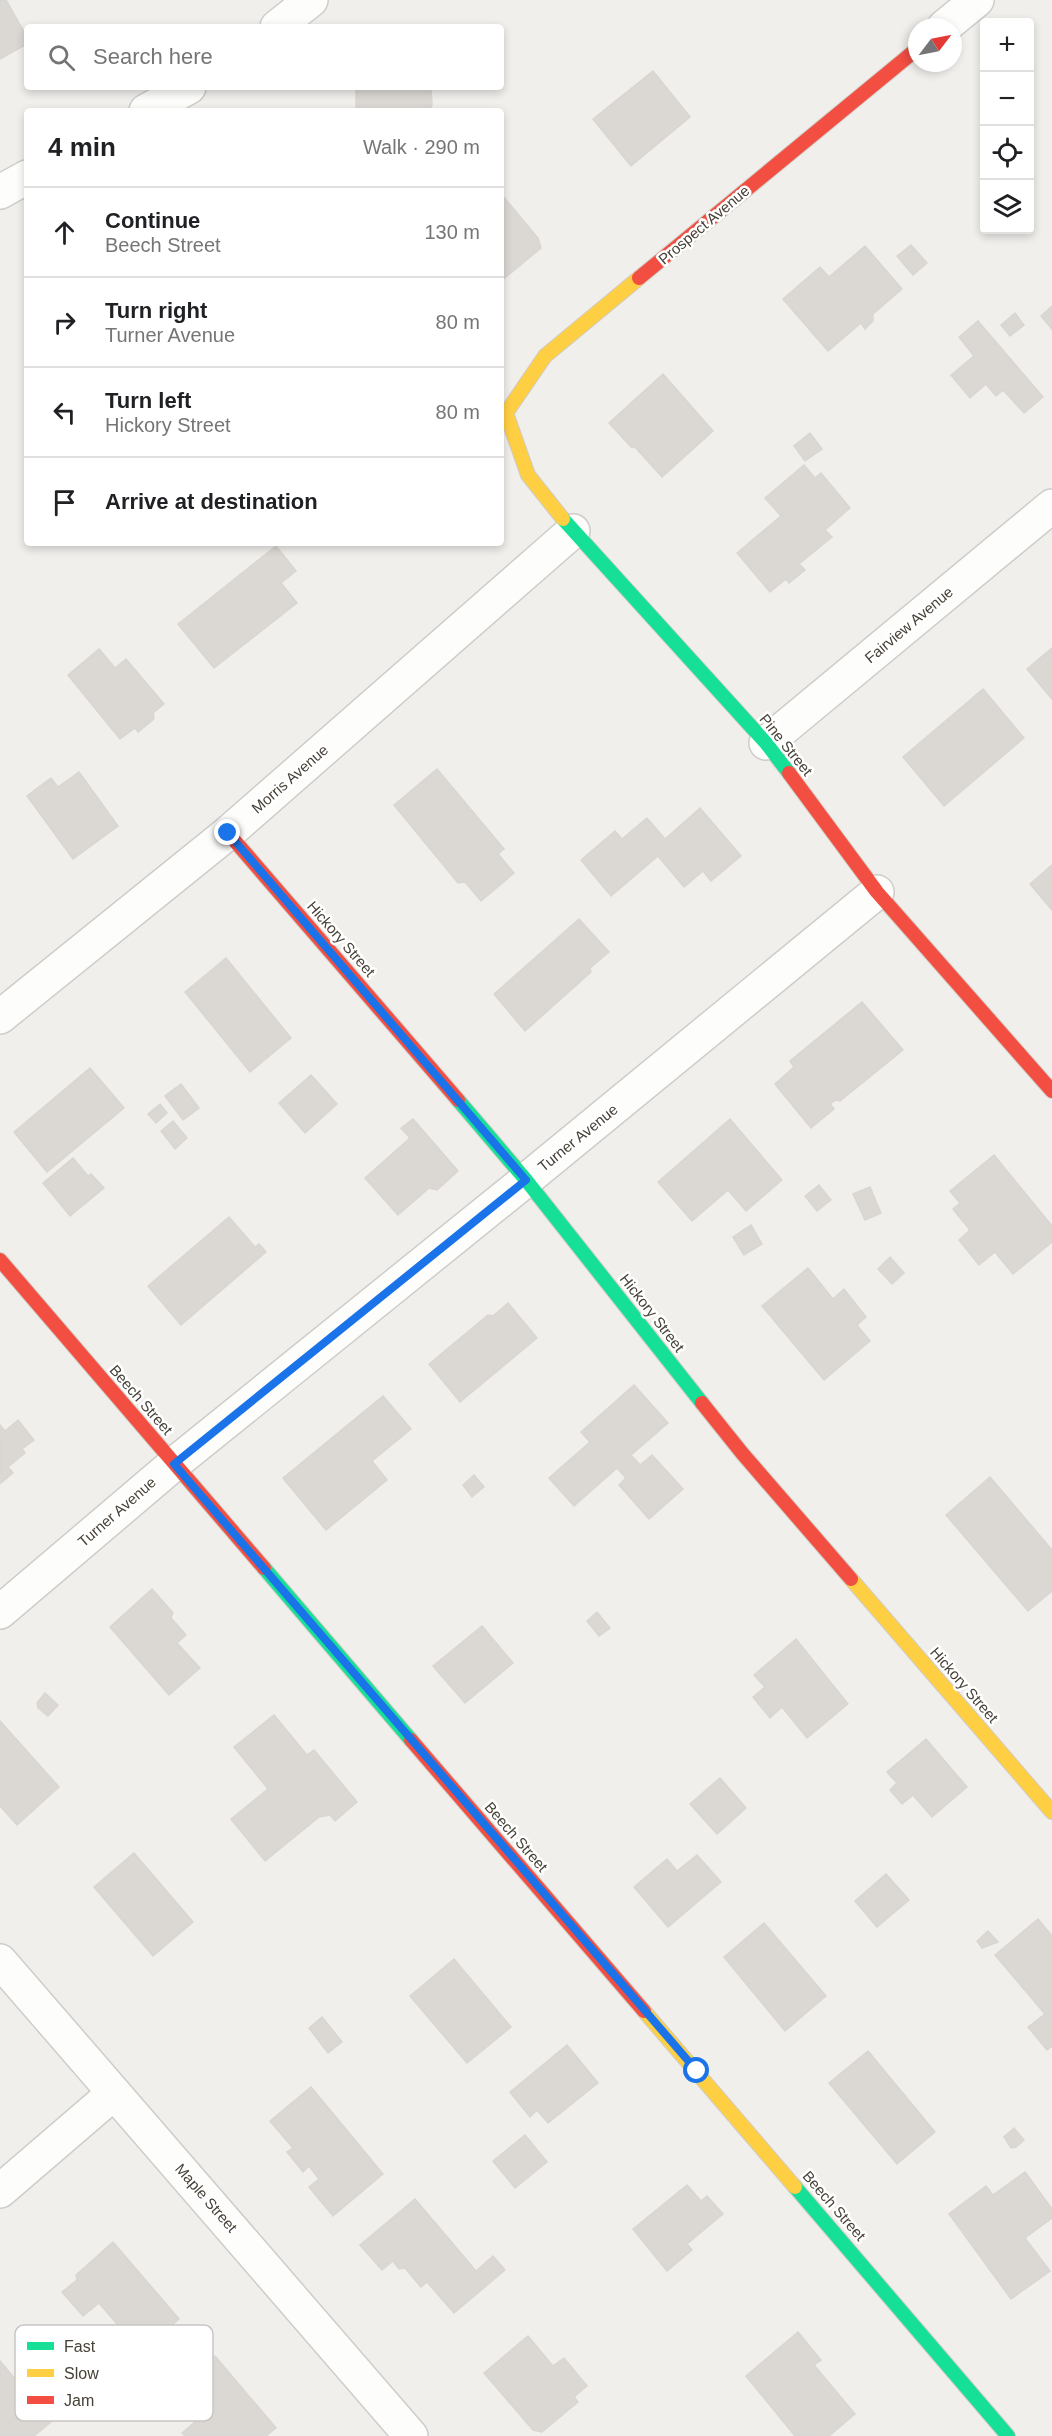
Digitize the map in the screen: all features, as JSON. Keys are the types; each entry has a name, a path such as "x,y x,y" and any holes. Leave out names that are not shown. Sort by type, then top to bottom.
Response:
{"street":[{"path":"281,24 311,0"},
{"path":"955,18 977,0"},
{"name":"Prospect Avenue","path":"506,413 545,356 908,56"},
{"path":"151,108 184,90"},
{"path":"0,192 24,179"},
{"name":"Pine Street","path":"506,413 528,475 573,531 766,743 878,892 1052,1091"},
{"name":"Fairview Avenue","path":"766,743 1052,506"},
{"name":"Morris Avenue","path":"0,1017 228,833 573,531"},
{"name":"Hickory Street","path":"228,833 526,1180 742,1453 1052,1812"},
{"name":"Turner Avenue","path":"0,1612 174,1464 878,892"},
{"name":"Beech Street","path":"0,1260 1008,2436"},
{"name":"Maple Street","path":"0,1960 411,2436"},
{"path":"0,2191 114,2093"}],"building":[{"path":"0,0 6,0 24,32 24,46 0,59"},
{"path":"653,71 690,117 631,166 593,119"},
{"path":"356,90 431,90 431,108 356,108"},
{"path":"504,197 538,238 541,248 504,279"},
{"path":"911,245 927,263 913,275 897,256"},
{"path":"865,246 902,289 873,314 873,321 865,329 861,323 828,351 783,299 820,267 829,277"},
{"path":"1052,306 1052,329 1041,316"},
{"path":"1015,313 1024,325 1010,336 1001,325"},
{"path":"978,321 1043,397 1024,413 1003,390 996,396 986,384 970,398 951,375 974,356 959,337"},
{"path":"663,374 713,431 662,477 609,423"},
{"path":"810,433 822,449 805,461 794,446"},
{"path":"804,465 815,478 821,473 850,508 825,530 832,537 799,564 805,570 789,583 786,579 770,592 737,553 781,516 765,498"},
{"path":"276,546 296,571 281,583 297,603 214,668 178,624"},
{"path":"1052,648 1052,699 1027,669"},
{"path":"99,649 115,668 126,659 164,704 153,713 154,719 138,732 135,728 120,739 68,675"},
{"path":"983,689 1024,738 944,806 903,757"},
{"path":"437,769 504,849 498,854 514,873 481,901 465,882 458,883 394,805"},
{"path":"79,772 118,826 73,859 27,796 51,778 58,787"},
{"path":"700,808 741,856 711,881 703,871 684,887 658,856 611,896 581,860 615,831 622,839 647,818 665,839"},
{"path":"1052,865 1052,910 1030,884"},
{"path":"579,919 609,952 590,968 591,972 525,1031 494,994"},
{"path":"226,958 291,1038 250,1072 185,992"},
{"path":"862,1002 903,1050 840,1101 836,1100 830,1104 834,1109 811,1128 775,1084 794,1067 790,1061"},
{"path":"90,1068 124,1108 47,1172 14,1132"},
{"path":"311,1075 337,1104 305,1133 279,1103"},
{"path":"181,1084 199,1108 183,1120 165,1096"},
{"path":"160,1104 167,1113 156,1123 148,1114"},
{"path":"413,1119 458,1171 437,1190 429,1188 398,1215 365,1178 410,1138 401,1128"},
{"path":"730,1119 782,1180 746,1211 728,1190 692,1221 658,1182"},
{"path":"173,1121 187,1138 175,1149 161,1131"},
{"path":"994,1155 1052,1226 1052,1242 1013,1274 995,1252 979,1265 959,1240 970,1230 953,1209 960,1203 950,1191"},
{"path":"73,1158 88,1176 91,1174 104,1188 70,1216 43,1183"},
{"path":"819,1185 831,1200 817,1211 805,1196"},
{"path":"870,1187 881,1213 865,1220 853,1194"},
{"path":"229,1217 255,1247 259,1244 266,1252 181,1325 148,1286"},
{"path":"751,1225 762,1244 744,1255 733,1237"},
{"path":"890,1257 904,1273 892,1284 878,1269"},
{"path":"808,1268 833,1299 844,1289 866,1317 857,1325 870,1341 824,1380 762,1306"},
{"path":"508,1303 537,1338 460,1402 429,1364 488,1315 493,1316"},
{"path":"634,1385 668,1423 631,1455 640,1465 652,1455 683,1489 649,1519 619,1485 626,1478 617,1468 574,1506 549,1478 590,1442 581,1432"},
{"path":"383,1396 411,1429 372,1461 387,1480 326,1530 283,1478"},
{"path":"18,1420 34,1440 22,1449 25,1453 8,1467 13,1473 1,1483 0,1425 5,1431"},
{"path":"474,1475 484,1487 472,1497 463,1485"},
{"path":"990,1477 1052,1550 1052,1591 1028,1611 946,1515"},
{"path":"152,1589 173,1613 171,1618 186,1635 177,1643 200,1668 169,1695 110,1627"},
{"path":"597,1612 610,1628 599,1636 587,1621"},
{"path":"482,1626 513,1663 465,1703 433,1666"},
{"path":"796,1639 848,1704 807,1738 782,1707 770,1718 753,1697 765,1687 754,1675"},
{"path":"45,1693 58,1705 48,1716 38,1708 37,1703"},
{"path":"274,1715 307,1755 314,1750 357,1802 335,1821 330,1815 319,1817 265,1861 231,1819 268,1789 234,1747"},
{"path":"0,1721 59,1787 17,1825 0,1806"},
{"path":"926,1739 967,1787 932,1817 913,1795 902,1804 890,1790 897,1783 887,1772"},
{"path":"720,1778 746,1808 717,1834 690,1804"},
{"path":"134,1853 193,1922 153,1956 94,1887"},
{"path":"697,1855 721,1882 668,1927 634,1887 667,1859 677,1871"},
{"path":"886,1874 909,1900 877,1927 855,1901"},
{"path":"1038,1919 1052,1936 1052,2046 1047,2050 1028,2027 1045,2014 995,1955"},
{"path":"764,1923 826,1996 785,2031 724,1957"},
{"path":"988,1931 998,1942 982,1948 977,1941"},
{"path":"454,1959 511,2027 467,2063 410,1996"},
{"path":"322,2017 342,2042 328,2053 309,2028"},
{"path":"567,2045 598,2083 548,2123 537,2110 530,2117 510,2092"},
{"path":"868,2051 935,2132 897,2164 829,2083"},
{"path":"311,2087 383,2174 333,2216 309,2187 319,2179 309,2166 303,2172 287,2152 293,2148 270,2121"},
{"path":"1014,2128 1024,2140 1011,2148 1004,2137"},
{"path":"525,2135 547,2162 515,2188 493,2161"},
{"path":"1025,2172 1052,2209 1052,2218 1025,2238 1050,2271 1011,2299 949,2214 986,2186 993,2195"},
{"path":"687,2185 701,2201 707,2196 723,2214 687,2244 692,2250 667,2271 633,2229"},
{"path":"415,2199 476,2271 493,2256 505,2270 454,2313 427,2282 421,2287 405,2268 399,2269 393,2261 382,2270 360,2245"},
{"path":"113,2242 179,2319 172,2325 118,2325 99,2303 83,2316 62,2292 77,2280 76,2275"},
{"path":"798,2332 821,2360 814,2365 855,2414 829,2436 795,2436 746,2376"},
{"path":"528,2336 553,2366 564,2358 587,2386 574,2397 578,2402 542,2432 533,2430 484,2373"},
{"path":"215,2356 276,2428 266,2436 185,2436 182,2433 194,2421 213,2421 213,2358"},
{"path":"0,2361 15,2379 15,2421 51,2422 34,2436 0,2436"}],"traffic: fast":[{"path":"563,519 766,743 789,773"},
{"path":"458,1100 526,1180 702,1403"},
{"path":"264,1568 411,1740"},
{"path":"795,2187 1008,2436"}],"traffic: slow":[{"path":"563,519 528,475 506,413 545,356 639,278"},
{"path":"851,1579 1052,1812"},
{"path":"644,2011 795,2187"}],"traffic: jam":[{"path":"639,278 908,56"},
{"path":"789,773 877,892 1052,1091"},
{"path":"228,833 458,1100"},
{"path":"0,1260 264,1568"},
{"path":"702,1403 851,1579"},
{"path":"411,1740 644,2011"}],"route":[{"path":"228,833 526,1180 174,1464 697,2071"}]}
